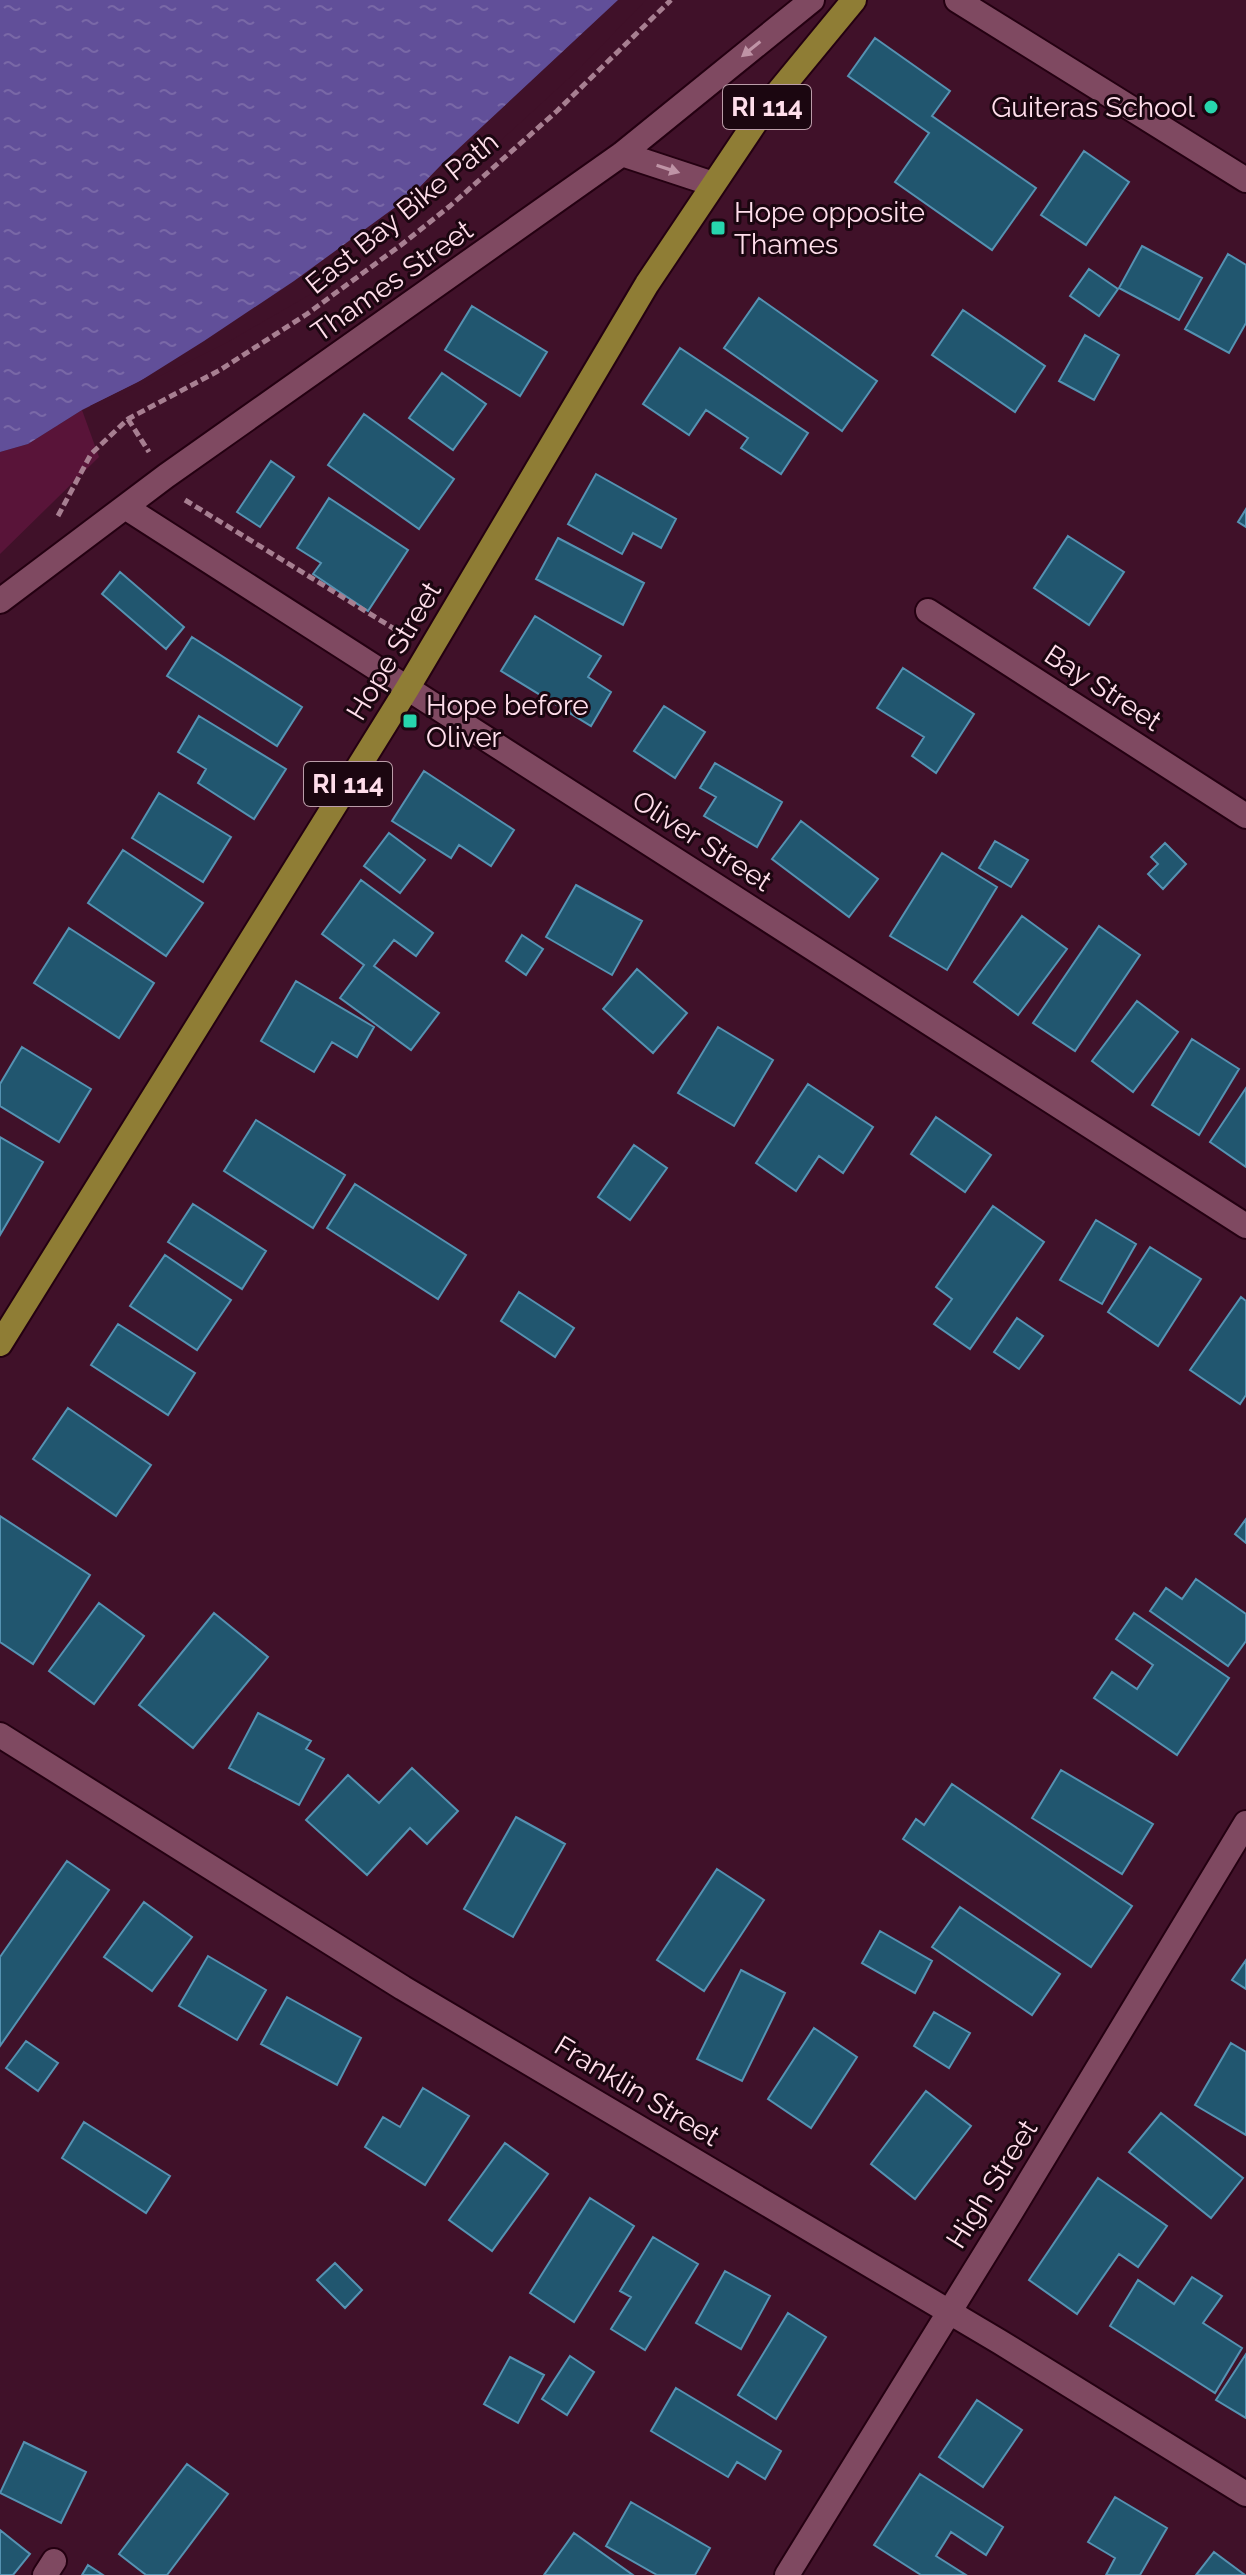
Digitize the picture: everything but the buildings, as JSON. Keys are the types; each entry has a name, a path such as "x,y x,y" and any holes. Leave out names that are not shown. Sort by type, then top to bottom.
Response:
{"main road":[{"name":"Hope Street","path":"0,1344 407,689 647,284 765,108 854,0"}],"street":[{"name":"Thames Street","path":"0,601 125,507 622,154 812,0"},
{"path":"957,0 1246,180"},
{"path":"622,154 713,184"},
{"name":"Oliver Street","path":"125,507 1246,1226"},
{"name":"Bay Street","path":"928,611 1246,816"},
{"name":"Franklin Street","path":"0,1735 403,1988 949,2311 1246,2494"},
{"name":"High Street","path":"787,2575 1246,1823"}],"path":[{"name":"East Bay Bike Path","path":"61,511 91,454 128,419 232,362 307,314 401,245 557,111 671,0"},
{"path":"128,419 151,456"},
{"path":"181,497 401,633"}],"shaded area":[{"path":"82,410 99,457 0,554 0,452 28,444"}],"water":[{"path":"0,0 642,0 405,223 226,338 82,410 28,444 0,452"}],"pier":[{"path":"618,0 646,0 579,69 415,219 311,294 228,342 100,406 90,406 137,383 204,341 294,281 412,195"}],"place":[{"name":"Guiteras School","path":"1211,107"},
{"name":"Hope opposite Thames","path":"718,228"},
{"name":"Hope before Oliver","path":"410,721"}]}
